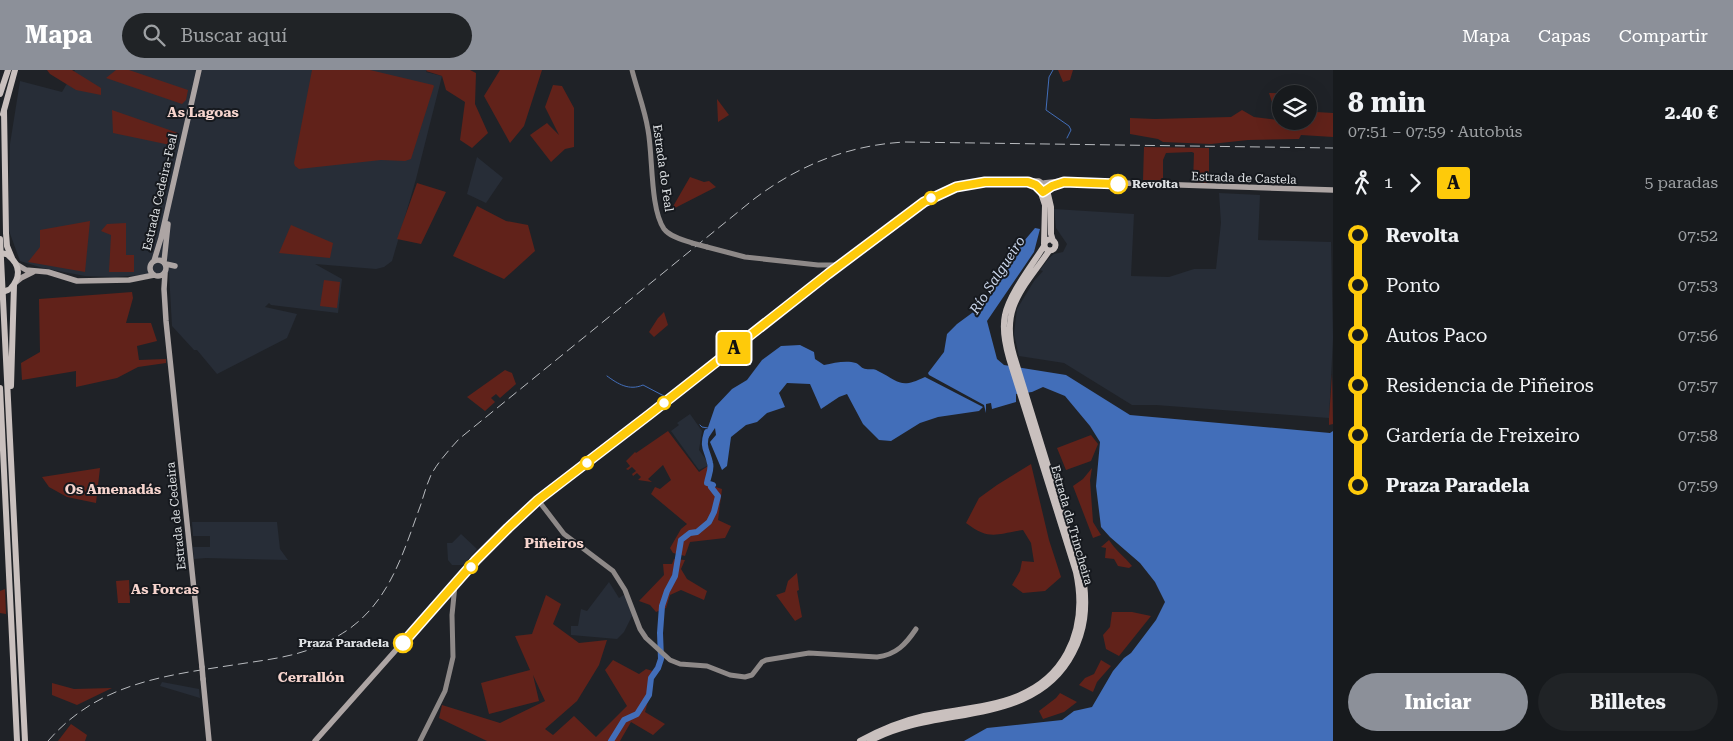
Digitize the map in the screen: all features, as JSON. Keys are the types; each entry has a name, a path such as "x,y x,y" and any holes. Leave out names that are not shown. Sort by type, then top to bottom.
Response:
{"highway":[{"path":"0,94 8,70"},
{"path":"0,133 15,70"},
{"path":"4,110 7,246 9,257 18,273 15,284 9,422"},
{"path":"1043,187 1046,247"},
{"name":"Estrada da Trincheira","path":"860,741 895,725 922,717 1002,702 1026,693 1051,676 1064,659 1073,642 1080,613 1079,586 1076,572 1003,329 1005,314 1010,300 1046,247 1053,250 1055,247 1051,234 1051,207 1043,187"},
{"path":"0,239 25,741"},
{"path":"0,293 8,290 15,284"},
{"path":"0,388 17,741"},
{"name":"Estrada da Trincheira","path":"870,741 897,729 924,721 1005,707 1029,698 1054,679 1069,661 1078,643 1086,611 1084,582 1027,407"},
{"path":"0,434 4,471"}],"main road":[{"name":"Estrada Cedeira-Feal","path":"150,268 161,238 201,70"},
{"name":"Estrada Cedeira-Feal","path":"164,289 167,226 201,70"},
{"path":"315,741 455,585 508,528 538,500 650,414 824,269 841,265 913,209 940,193 969,184 985,182 1039,181 1043,187"},
{"name":"Estrada de Castela","path":"1043,187 1064,182 1333,190"},
{"path":"9,257 23,269 33,272 48,272 77,281 140,279 156,276 165,267 159,260 154,261"},
{"path":"124,280 138,276 150,268 164,289"},
{"path":"15,284 25,275 33,272"},
{"name":"Estrada de Cedeira","path":"164,289 209,741"}],"street":[{"name":"Estrada do Feal","path":"632,70 648,130 655,200 664,228 669,234 692,243 745,257 824,269"},
{"path":"538,500 564,534 613,571 625,590 640,629 659,651 670,660 680,664 707,666 730,675 745,678 752,675 762,662 766,660 804,653 887,656 903,646 916,629"},
{"path":"420,741 445,691 453,657 452,615 455,585"}],"shaded area":[{"path":"47,70 72,70 101,88 101,95 76,90 50,74"},
{"path":"75,70 427,70 426,72 442,76 416,179 392,261 384,267 376,269 315,264 342,279 338,313 271,305 269,303 265,307 297,314 287,338 217,374 197,350 194,350 172,326 169,273 114,277 85,276 43,268 20,261 8,228 10,144 20,81 62,92"},
{"path":"116,70 129,70 188,90 186,100 182,104 106,78"},
{"path":"312,70 370,70 433,85 411,159 405,161 381,160 299,169 295,166 294,163"},
{"path":"427,70 470,70 476,73 475,104 488,133 472,148 460,140 465,102 446,90 442,76"},
{"path":"500,70 542,70 524,126 510,143 484,96"},
{"path":"1058,70 1073,70 1070,80 1063,82"},
{"path":"553,85 562,86 574,108 574,147 565,149 551,162 530,135 547,123 559,135 545,107"},
{"path":"717,99 729,115 718,122"},
{"path":"112,110 178,133 175,146 113,133"},
{"path":"1242,110 1254,117 1272,119 1272,130 1317,130 1317,112 1333,113 1333,137 1301,135 1299,139 1248,140 1211,144 1163,142 1158,139 1130,134 1130,118 1231,117"},
{"path":"1144,147 1209,148 1209,176 1211,177 1211,183 1193,182 1194,153 1192,152 1166,153 1163,160 1163,181 1143,180"},
{"path":"477,157 503,178 486,203 467,194"},
{"path":"690,177 704,182 709,181 716,187 671,210"},
{"path":"417,183 446,192 421,244 397,239"},
{"path":"1219,193 1260,195 1258,240 1331,242 1333,338 1329,418 1156,405 1132,405 1064,363 1019,356 1014,334 1017,309 1034,281 1043,271 1040,270 1049,258 1054,254 1063,252 1067,244 1056,228 1054,209 1134,214 1131,276 1169,277 1194,269 1216,269 1221,223"},
{"path":"477,206 506,221 528,225 535,251 504,279 453,256"},
{"path":"90,221 85,272 28,262 40,247 40,230"},
{"path":"126,223 126,255 134,255 134,272 109,272 111,235 101,231 107,224"},
{"path":"291,225 333,243 330,258 279,253"},
{"path":"324,280 340,282 337,308 320,306"},
{"path":"132,292 133,298 126,323 151,323 157,341 137,346 139,360 166,359 166,363 138,367 117,378 76,387 76,371 22,380 21,363 40,352 39,299"},
{"path":"664,312 668,325 654,337 649,332"},
{"path":"505,370 512,373 516,384 500,398 496,394 491,398 495,402 485,411 467,397"},
{"path":"1332,374 1333,424 1329,425 1329,418"},
{"path":"690,414 702,431 699,450 707,461 707,466 699,470 671,431 679,425 677,423"},
{"path":"668,431 699,472 708,466 706,480 709,485 722,489 718,520 731,526 725,538 690,542 685,556 673,553 670,548 681,529 687,524 651,494 655,487 660,489 671,480 663,465 648,479 652,482 638,480 641,477 637,473 633,476 632,474 636,471 632,467 628,470 626,469 630,466 626,461 635,452"},
{"path":"1091,435 1098,444 1091,461 1066,470 1057,448"},
{"path":"1031,464 1049,540 1061,577 1045,591 1023,593 1012,585 1020,571 1022,561 1034,562 1031,543 1023,530 993,535 974,529 966,523 979,498"},
{"path":"100,468 96,503 67,497 49,487 42,477"},
{"path":"1092,468 1090,480 1093,522 1101,535 1093,538 1073,486 1083,479"},
{"path":"192,522 277,522 280,549 288,560 194,559 193,547 210,547 210,536 193,536"},
{"path":"461,534 477,549 463,565 452,565 448,560 447,543 452,543"},
{"path":"1109,540 1132,566 1129,568 1118,566 1114,559 1105,558 1106,548 1101,547"},
{"path":"674,559 685,560 681,569 687,579 707,591 704,600 681,590 670,595 666,608 656,612 650,605 639,601 664,575 663,564 672,564"},
{"path":"797,573 799,590 797,591 802,617 795,621 776,595 785,592 788,581"},
{"path":"129,580 130,603 118,603 116,581"},
{"path":"609,582 619,598 625,594 632,616 624,632 617,639 571,635 571,626 578,626 581,609 587,611"},
{"path":"5,589 6,614 0,613 0,591"},
{"path":"546,595 561,604 553,624 579,643 607,640 599,665 577,701 545,729 553,735 574,716 596,737 627,706 605,670 613,660 639,674 646,669 653,671 653,683 645,712 665,724 653,735 631,722 620,741 487,741 439,718 442,705 500,723 545,701 533,675 539,701 489,714 481,683 530,670 515,636 532,634"},
{"path":"1112,612 1132,612 1151,616 1119,656 1106,649 1103,635 1110,627"},
{"path":"1101,660 1111,666 1097,682 1093,692 1079,685 1085,678 1094,674"},
{"path":"162,682 199,689 200,698 160,686"},
{"path":"52,683 74,689 112,688 77,705 52,695"},
{"path":"1060,693 1077,702 1064,712 1043,719 1039,711"},
{"path":"71,724 87,735 85,741 58,741"}],"water":[{"path":"1035,228 1040,229 1034,252 987,321 997,359 1004,365 1066,375 1130,415 1330,433 1333,431 1333,741 964,741 987,728 1062,720 1074,711 1092,707 1113,671 1131,653 1156,620 1165,602 1155,582 1140,563 1101,527 1096,486 1100,442 1090,426 1065,396 1043,387 1032,392 1016,394 1016,402 992,409 991,403 986,404 986,413 984,405 928,373 944,352 947,334 957,324 987,302 1019,247"},
{"path":"800,345 814,352 815,359 824,365 852,362 863,368 876,370 900,383 910,383 925,377 983,407 979,411 938,417 920,423 891,441 879,440 863,424 847,394 821,409 810,384 787,383 779,393 785,407 767,413 757,422 746,425 731,437 727,466 722,470 710,442 716,435 715,428 707,440 704,439 715,407 732,389 747,380 762,360 781,346"}],"waterway":[{"name":"Río Salgueiro","path":"1053,70 1049,77 1046,110 1069,126 1071,130 1067,138"},
{"path":"607,376 624,386 638,387 643,385 664,396"},
{"path":"700,425 708,428"},
{"path":"611,741 624,720 637,714 649,695 651,678 658,668 661,659 662,606 675,576 681,540 690,533 697,532 709,522 714,512 718,496 711,487 713,485 707,483 711,468 705,445 707,432"}],"railway":[{"path":"48,741 69,721 91,705 114,693 164,677 300,653 324,644 349,629 376,603 386,588 402,556 431,475 459,439 754,199 789,176 807,167 844,152 864,147 905,142 1333,148"}],"bus line":[{"name":"A","path":"403,643 476,560 538,500 828,274 924,202 956,187 985,182 1028,182 1036,185 1043,192 1052,186 1064,182 1118,184"}],"place":[{"name":"Revolta","path":"1118,184"},
{"name":"Praza Paradela","path":"403,643"}],"district":[{"name":"As Lagoas","path":"203,112"},
{"name":"Os Amenadás","path":"113,489"},
{"name":"Piñeiros","path":"554,543"},
{"name":"As Forcas","path":"165,589"},
{"name":"Cerrallón","path":"311,677"}]}
